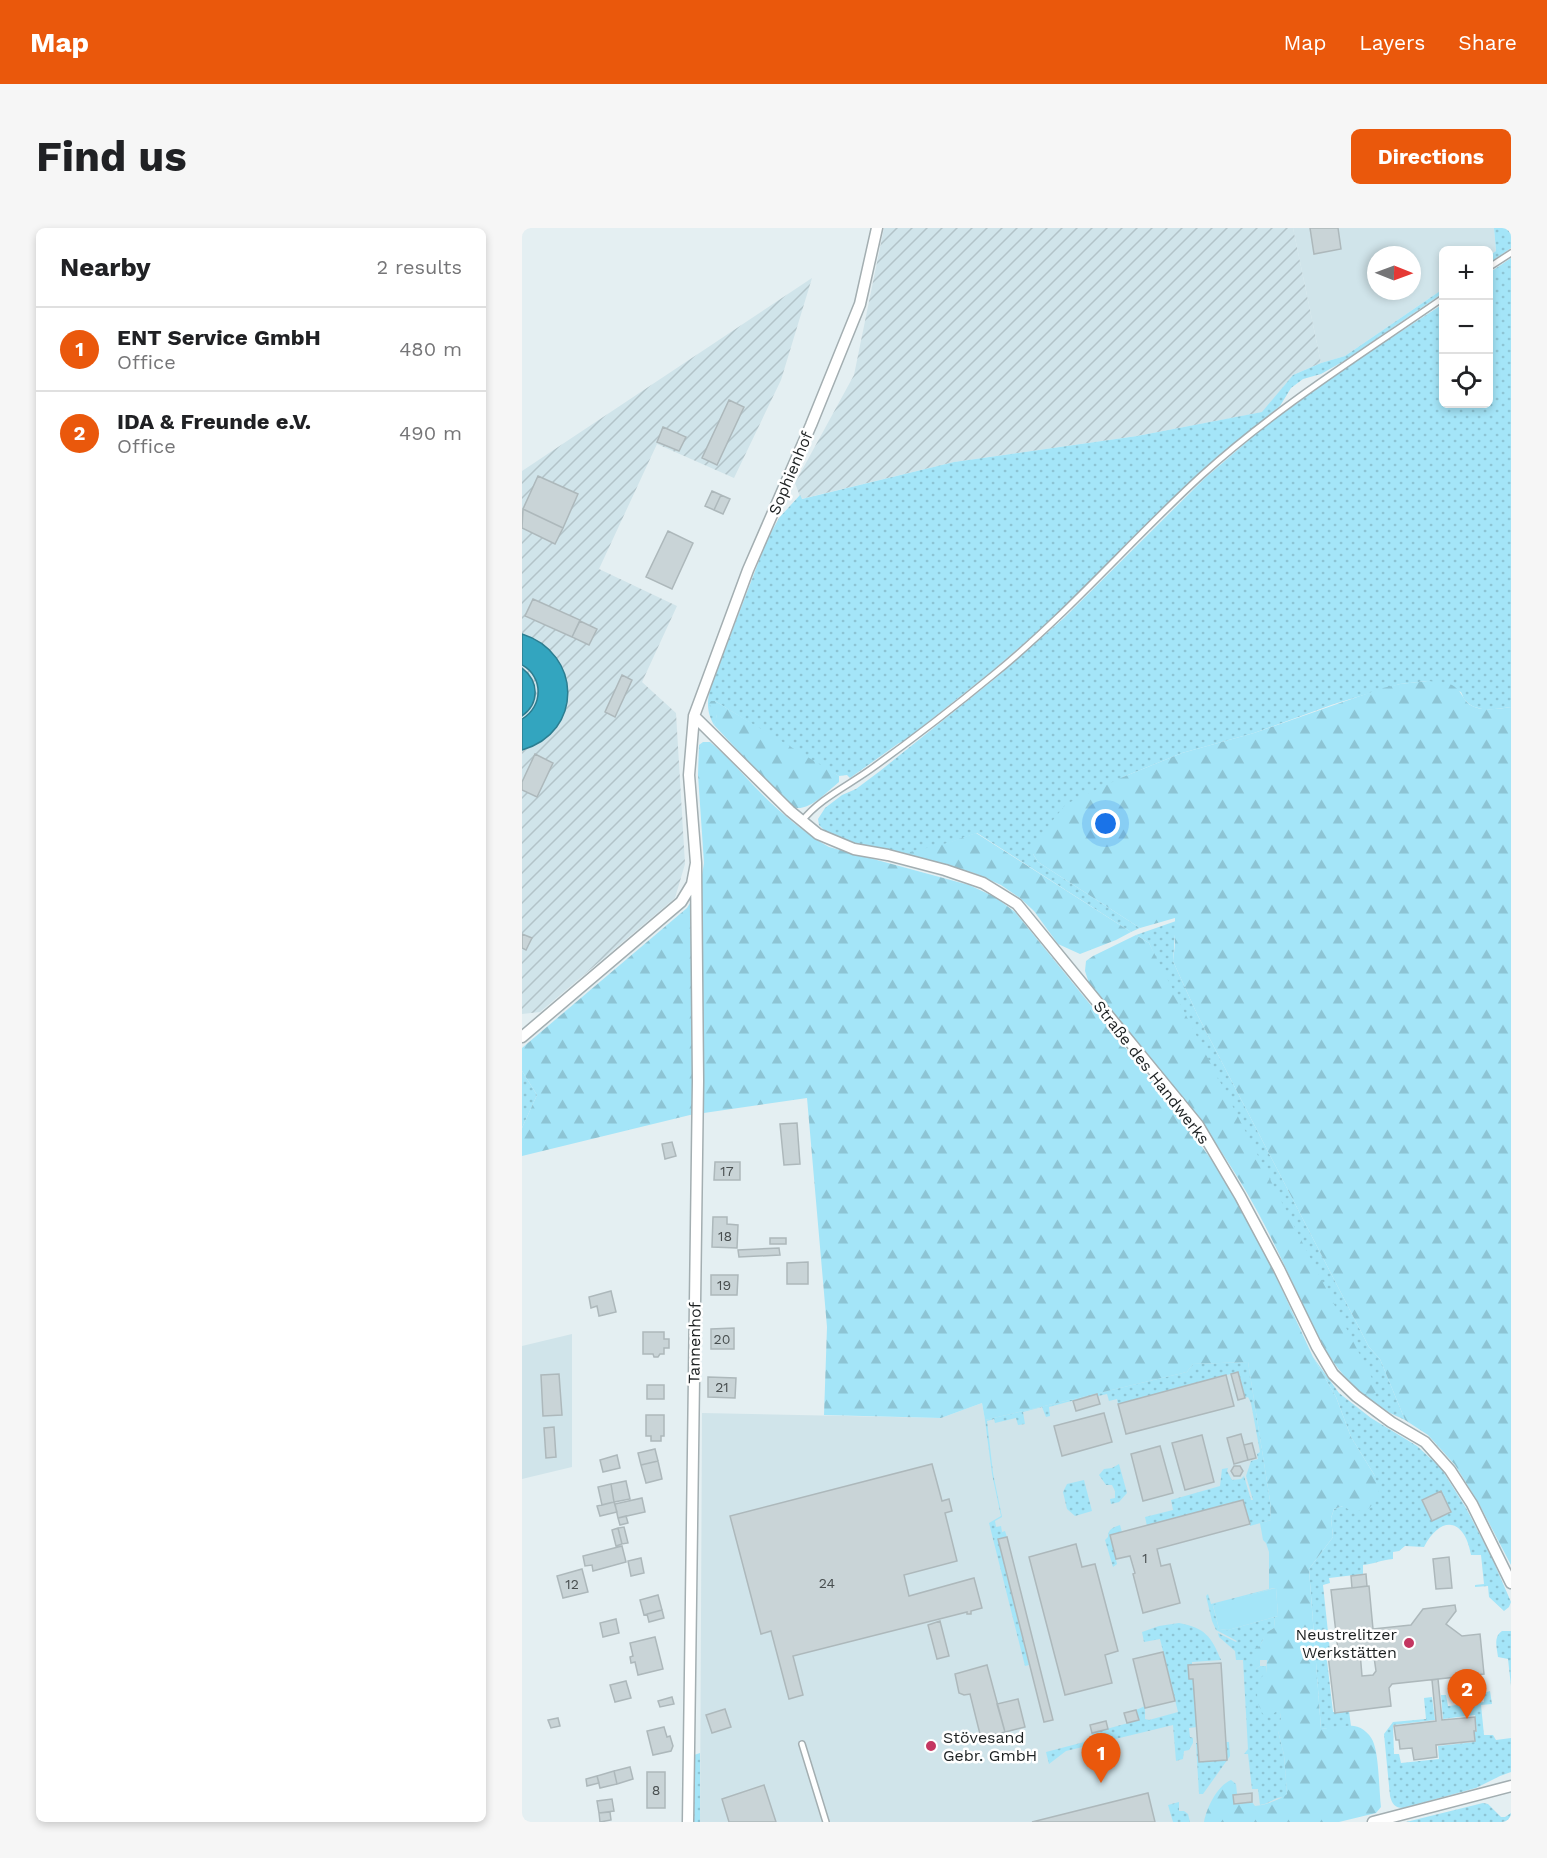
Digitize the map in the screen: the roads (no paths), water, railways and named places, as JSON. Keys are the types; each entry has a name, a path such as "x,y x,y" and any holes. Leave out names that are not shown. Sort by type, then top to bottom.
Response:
{"street":[{"name":"Sophienhof","path":"696,863 689,775 693,716 748,570 860,304 877,228"},
{"name":"Straße des Handwerks","path":"693,716 801,822 818,834 854,849 945,870 983,883 1017,904 1198,1125 1240,1196 1333,1374 1356,1396 1391,1422 1425,1442 1450,1470 1472,1504 1511,1583"},
{"path":"522,1037 681,902 692,884 696,863"},
{"name":"Tannenhof","path":"688,1822 698,1081 696,863"},
{"path":"1373,1822 1511,1786"}],"lane":[{"path":"1493,265 1511,253"},
{"path":"801,822 821,802 845,788 906,744 995,674 1062,614 1203,474 1262,425 1313,386 1440,300"},
{"path":"802,1744 826,1822"}],"place":[{"name":"Neustrelitzer Werkstätten","path":"1409,1643"},
{"name":"IDA & Freunde e.V.","path":"1467,1719"},
{"name":"Stövesand Gebr. GmbH","path":"931,1746"},
{"name":"ENT Service GmbH","path":"1101,1783"}]}
